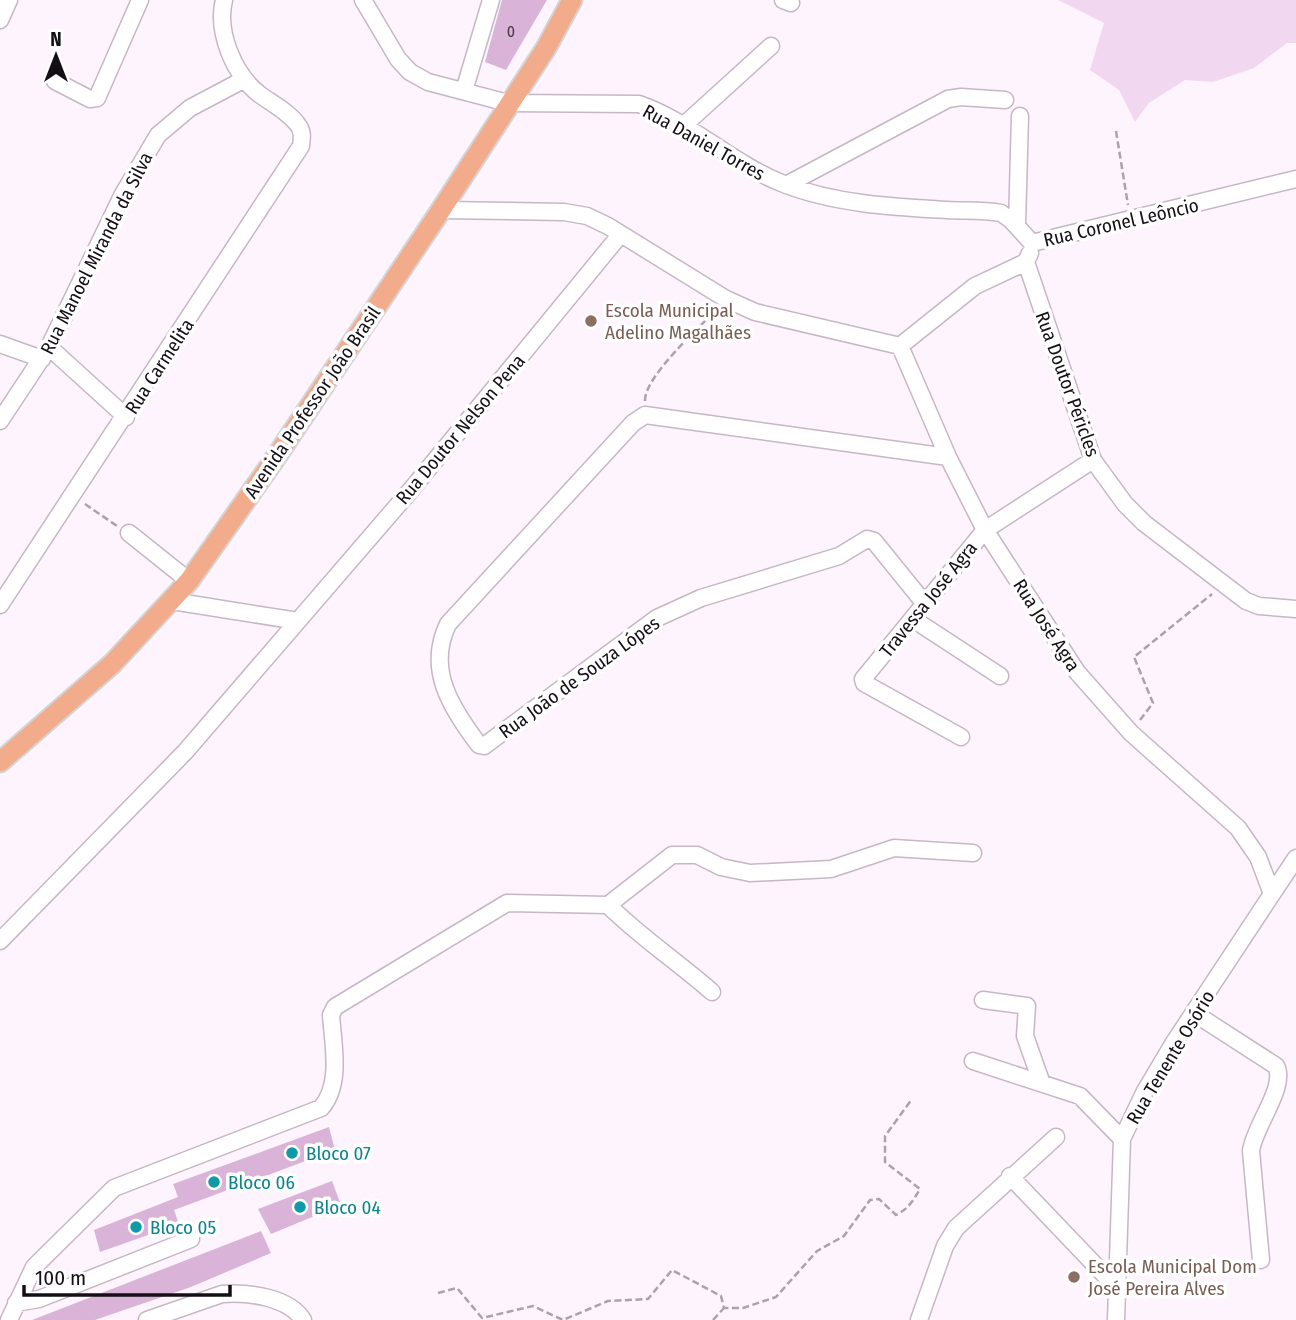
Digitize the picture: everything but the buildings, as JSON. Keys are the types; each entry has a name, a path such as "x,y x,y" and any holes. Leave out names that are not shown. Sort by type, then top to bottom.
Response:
{"main road":[{"name":"Avenida Professor João Brasil","path":"0,762 113,664 189,581 272,463 441,209 546,48 572,0"}],"street":[{"path":"0,20 9,0"},
{"path":"55,82 95,99 140,0"},
{"path":"224,0 221,20 224,36 243,80"},
{"name":"Rua Daniel Torres","path":"363,0 386,43 410,72 428,82 508,103 639,104 683,126 738,162 786,185 827,197 892,207 1001,213 1017,225 1032,243"},
{"path":"464,91 491,0"},
{"path":"683,126 771,46"},
{"name":"Rua Carmelita","path":"0,605 126,417 301,146 303,137 297,123 243,80"},
{"name":"Rua Manoel Miranda da Silva","path":"0,421 46,353 123,194 158,135 190,108 243,80"},
{"path":"786,185 948,99 961,97 1005,100"},
{"path":"1017,225 1020,116"},
{"name":"Rua Coronel Leôncio","path":"900,346 975,286 1026,262 1032,243 1131,222 1296,179"},
{"path":"441,209 564,212 587,216 726,299 778,318 900,346"},
{"name":"Rua Doutor Nelson Pena","path":"0,941 185,752 410,491 620,235"},
{"name":"Rua Doutor Péricles","path":"1026,262 1093,460 1125,504 1144,523 1223,585 1259,606 1296,609"},
{"path":"0,344 46,353 126,417"},
{"name":"Rua José Agra","path":"900,346 948,457 985,530 1077,672 1131,733 1238,828 1258,857 1272,894"},
{"path":"645,415 948,457"},
{"name":"Rua João de Souza Lópes","path":"645,415 633,423 444,632 439,654 445,696 479,745 484,746 657,618 701,598 839,556 867,539 874,541 925,604"},
{"name":"Travessa José Agra","path":"961,737 863,682 985,530 1093,460"},
{"path":"129,533 189,581"},
{"path":"172,601 298,621"},
{"path":"913,619 1000,676"},
{"path":"9,1320 34,1267 114,1188 321,1108 329,1100 333,1087 331,1014 335,1007 506,903 608,905 672,855 693,854 720,867 750,873 831,869 894,848 973,853"},
{"name":"Rua Tenente Osório","path":"1116,1320 1122,1139 1145,1091 1296,858"},
{"path":"608,905 631,929 669,954 712,992"},
{"path":"984,1000 1027,1006 1025,1036 1041,1081"},
{"path":"1194,1013 1276,1066 1279,1071 1279,1085 1253,1136 1251,1151 1250,1170 1261,1260"},
{"path":"973,1061 1041,1081 1080,1096 1122,1139"},
{"path":"919,1320 945,1246 956,1228 1010,1176 1056,1137"},
{"path":"1010,1176 1117,1288"},
{"path":"16,1303 39,1299 191,1239"},
{"path":"147,1320 232,1293 280,1301 296,1310 303,1320"}],"path":[{"path":"1116,131 1131,222"},
{"path":"645,415 645,392 662,368 726,299"},
{"path":"73,497 129,533"},
{"path":"1131,733 1153,703 1134,657 1223,585"},
{"path":"713,1320 724,1308 743,1308 776,1297 817,1251 844,1236 870,1200 879,1199 896,1214 906,1210 920,1189 885,1162 885,1136 912,1099"},
{"path":"438,1293 457,1288 482,1318 533,1306 563,1320 608,1301 648,1299 672,1270 721,1296 724,1308"}],"shaded area":[{"path":"1058,0 1296,0 1296,43 1287,43 1254,68 1213,82 1185,80 1149,103 1135,122 1119,90 1090,70 1104,23"}],"place":[{"name":"Escola Municipal Adelino Magalhães","path":"591,321"},
{"name":"Bloco 07","path":"292,1153"},
{"name":"Bloco 06","path":"214,1182"},
{"name":"Bloco 04","path":"300,1207"},
{"name":"Bloco 05","path":"136,1227"},
{"name":"Escola Municipal Dom José Pereira Alves","path":"1074,1277"}]}
